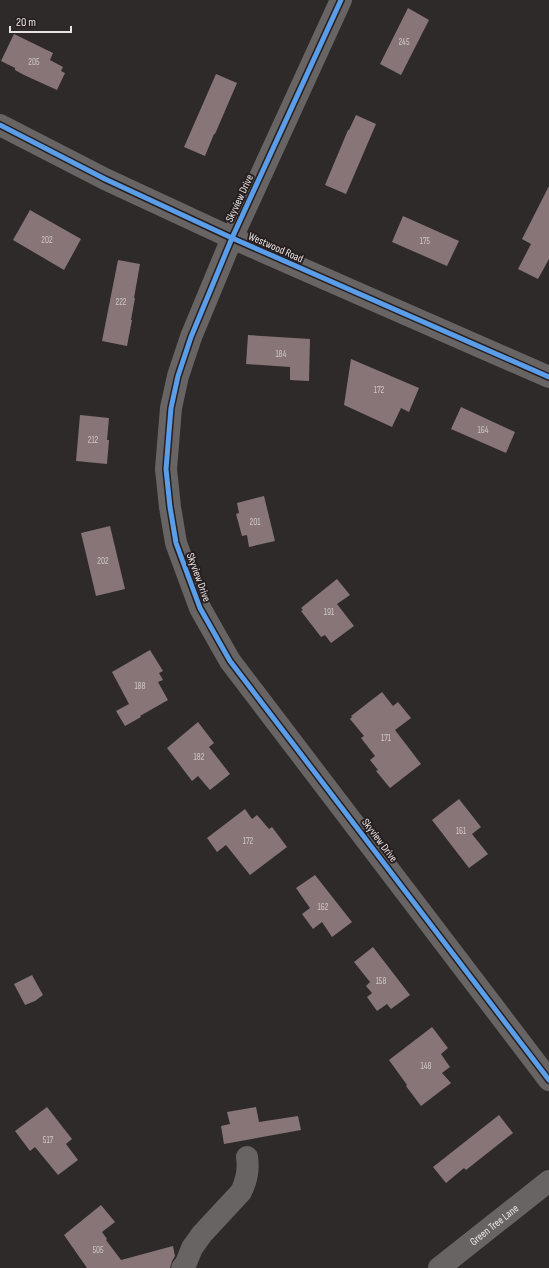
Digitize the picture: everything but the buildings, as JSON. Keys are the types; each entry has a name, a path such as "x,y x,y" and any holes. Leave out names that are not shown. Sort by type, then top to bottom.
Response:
{"street":[{"name":"Skyview Drive","path":"341,0 232,238 191,337 178,376 171,408 166,469 176,543 200,608 230,661 549,1080"},
{"name":"Westwood Road","path":"0,125 105,179 232,238 549,378"},
{"path":"182,1268 186,1263 192,1248 202,1234 241,1192 246,1183 248,1169 247,1157"},
{"name":"Green Tree Lane","path":"439,1268 549,1181"}],"cycle path":[{"path":"341,0 232,238 191,337 178,376 171,408 166,469 176,543 200,608 230,661 549,1080"},
{"path":"0,125 105,179 232,238 549,377"}]}
